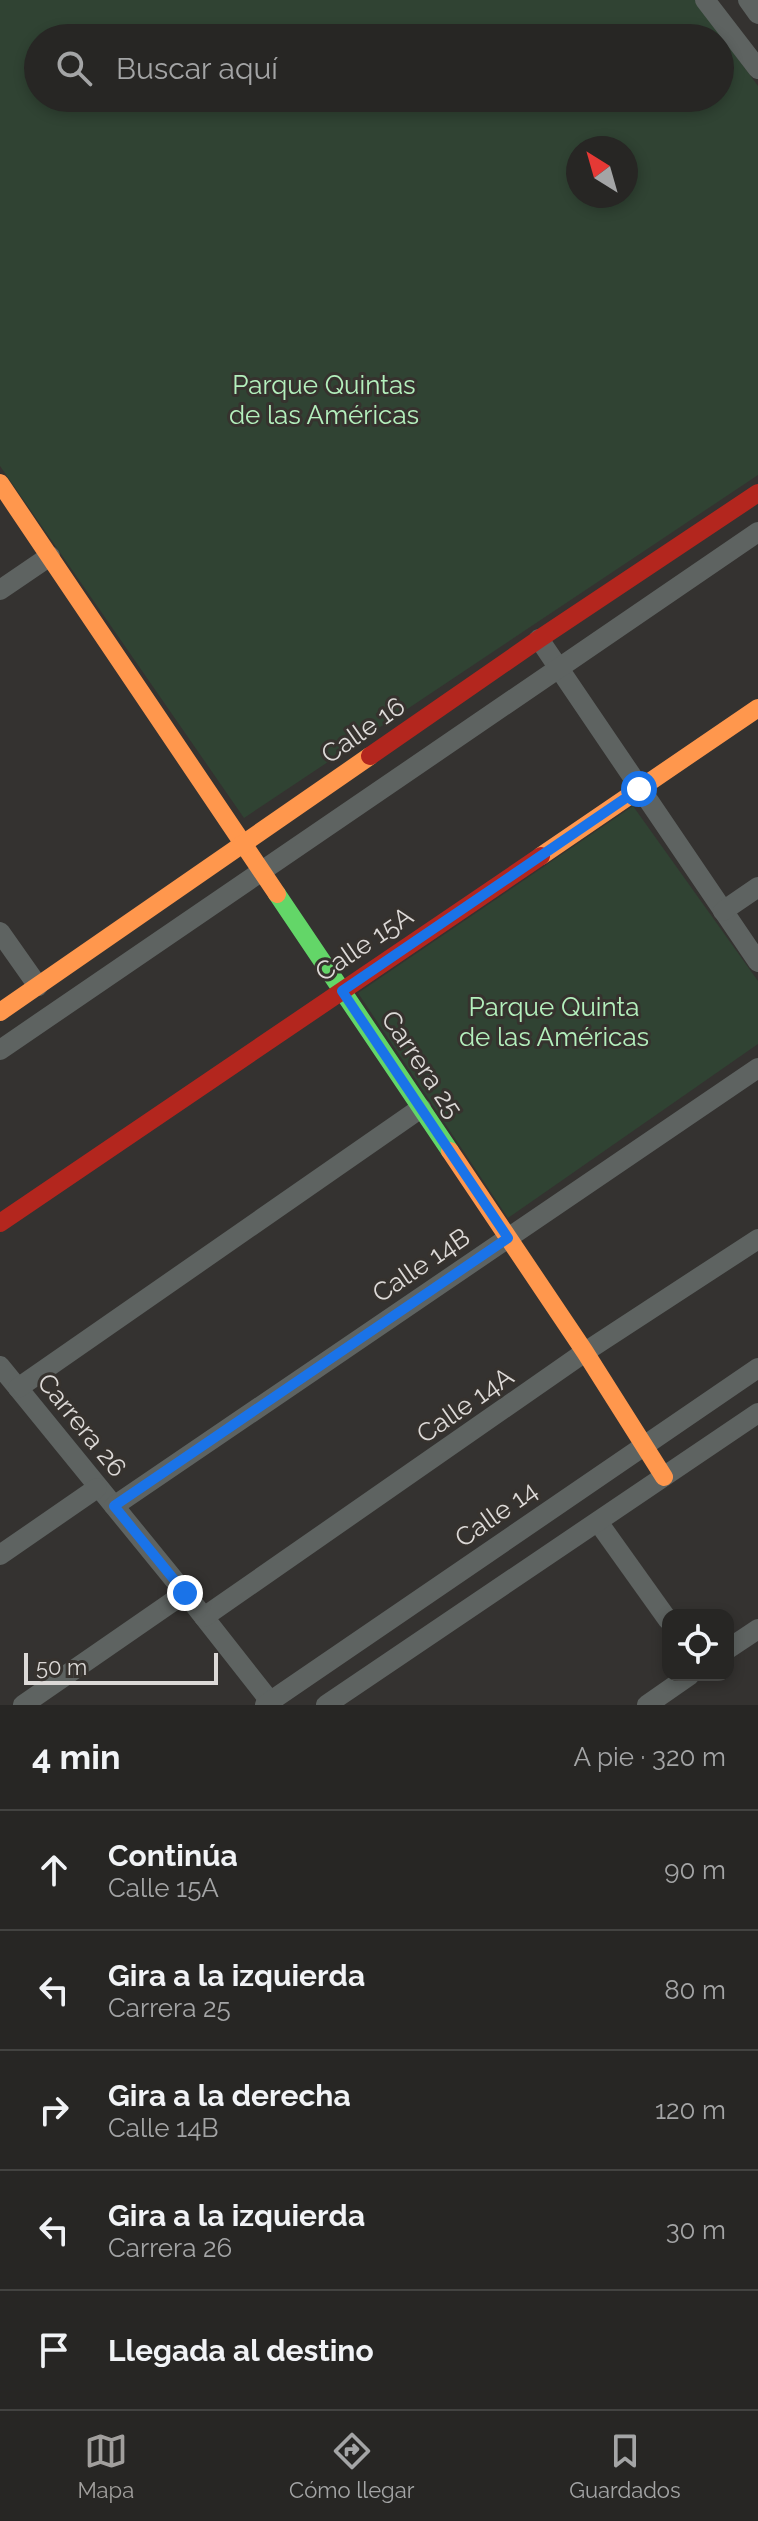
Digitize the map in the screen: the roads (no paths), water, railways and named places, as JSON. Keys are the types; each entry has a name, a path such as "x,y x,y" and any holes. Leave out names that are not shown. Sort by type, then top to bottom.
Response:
{"street":[{"path":"705,0 723,24"},
{"path":"748,0 758,14"},
{"path":"734,38 758,69"},
{"name":"Carrera 25","path":"0,483 585,1352 664,1477"},
{"name":"Calle 16","path":"0,1012 539,639 758,493"},
{"path":"0,1050 758,532"},
{"path":"0,590 50,556"},
{"path":"539,639 758,962"},
{"name":"Calle 15A","path":"0,1223 758,708"},
{"path":"723,911 758,887"},
{"path":"0,932 38,986"},
{"name":"Calle 14B","path":"114,1506 758,1068"},
{"path":"18,1388 421,1108"},
{"name":"Calle 14A","path":"204,1617 585,1352 758,1239"},
{"name":"Carrera 26","path":"0,1366 185,1593 269,1704"},
{"name":"Calle 14","path":"269,1704 758,1368"},
{"path":"326,1705 758,1413"},
{"path":"0,1555 97,1488"},
{"path":"598,1522 662,1612"},
{"path":"23,1705 185,1593"},
{"path":"734,1645 758,1629"},
{"path":"647,1705 681,1681"}],"park label":[{"name":"Parque Quintas de las Américas","path":"324,400"},
{"name":"Parque Quinta de las Américas","path":"554,1022"}]}
